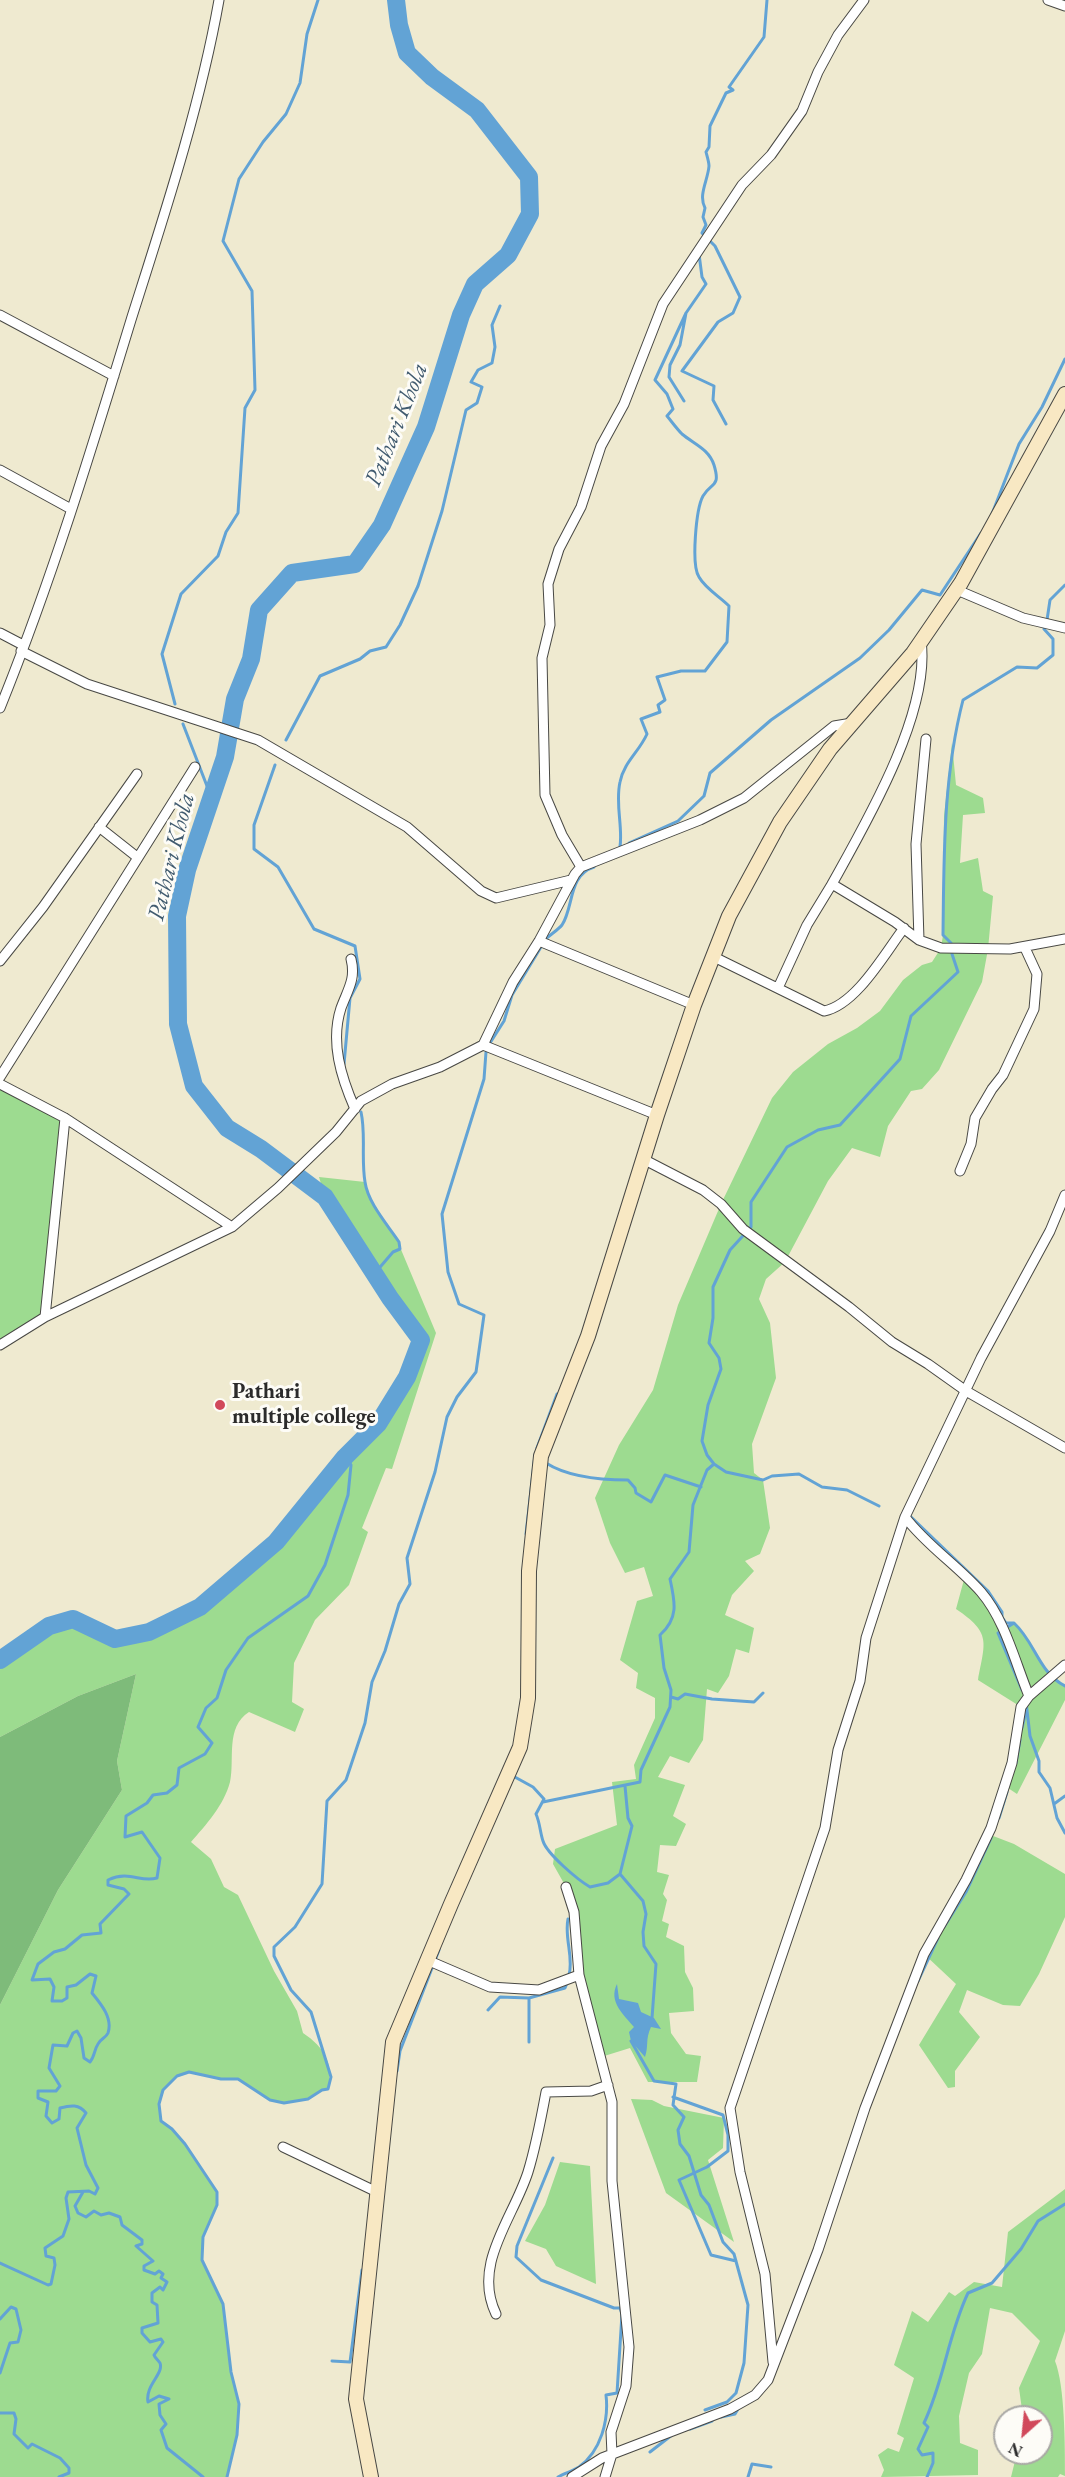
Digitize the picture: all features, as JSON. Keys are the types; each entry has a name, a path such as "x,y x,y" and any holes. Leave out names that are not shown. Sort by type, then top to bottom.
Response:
{"street":[{"path":"1,705 50,576 114,376 176,171 219,0"},
{"path":"582,867 562,836 545,795 542,658 550,625 548,584 559,549 581,507 601,446 624,404 663,304 742,185 771,155 802,111 818,72 838,35 864,0"},
{"path":"1048,0 1065,6"},
{"path":"0,315 114,376"},
{"path":"371,2477 357,2399 393,2042 520,1747 528,1698 529,1571 541,1456 588,1336 657,1115 694,1005 729,916 780,822 830,749 921,641 957,590 1012,495 1065,394"},
{"path":"0,470 71,509"},
{"path":"957,590 1023,618 1065,627"},
{"path":"0,633 22,648 87,684 200,719 258,740 407,828 489,895 496,898 518,895 543,885 571,880"},
{"path":"778,988 807,925 874,807 907,727 920,684 924,658 921,641"},
{"path":"0,1345 45,1317 232,1227 278,1188 336,1132 361,1101 392,1084 440,1067 483,1045 513,982 539,941 571,880 582,867 700,820 744,798 834,726 852,723"},
{"path":"919,940 916,844 926,739"},
{"path":"0,1077 195,767"},
{"path":"0,961 43,907 137,774"},
{"path":"99,827 137,857"},
{"path":"832,884 904,928 919,940 940,948 1025,948 1065,939"},
{"path":"712,957 824,1011 831,1010 859,988 904,928"},
{"path":"539,941 694,1005"},
{"path":"960,1171 971,1144 975,1118 1003,1075 1034,1009 1037,974 1025,948"},
{"path":"351,958 354,975 341,1008 338,1038 340,1071 355,1109"},
{"path":"483,1045 657,1115"},
{"path":"0,1084 65,1118 232,1227"},
{"path":"45,1317 65,1118"},
{"path":"643,1159 703,1190 721,1204 746,1231 849,1307 892,1342 966,1391 1065,1448"},
{"path":"774,2366 765,2274 740,2172 730,2108 825,1828 838,1750 857,1694 866,1638 905,1517 966,1391 1050,1231 1065,1195"},
{"path":"905,1517 915,1530 936,1546 982,1593 1000,1625 1029,1696"},
{"path":"576,2476 612,2454 730,2409 755,2395 768,2380 818,2250 865,2108 924,1954 966,1880 991,1828 1012,1763 1021,1707 1029,1696 1065,1665"},
{"path":"566,1887 574,1912 579,1975 612,2102 614,2201 629,2346 626,2386 611,2432 612,2454 605,2477"},
{"path":"427,1960 490,1987 539,1989 579,1975"},
{"path":"496,2314 489,2299 489,2266 508,2214 527,2175 546,2092 591,2091 608,2085"},
{"path":"283,2147 379,2193"}],"green space":[{"path":"952,743 956,785 983,798 985,813 963,815 960,863 978,858 983,891 993,896 982,982 939,1070 922,1089 911,1091 888,1126 880,1157 852,1148 828,1181 785,1262 766,1279 759,1299 770,1323 776,1378 752,1444 754,1473 763,1480 770,1528 760,1554 745,1561 754,1571 732,1595 725,1615 754,1628 749,1653 736,1649 729,1676 718,1693 707,1689 703,1740 689,1763 670,1756 658,1777 685,1785 673,1816 686,1824 676,1846 660,1845 657,1872 669,1875 663,1894 667,1900 662,1921 669,1924 666,1937 684,1946 685,1972 693,1988 694,2011 669,2013 671,2033 686,2054 701,2056 697,2082 648,2082 630,2048 601,2057 566,1887 553,1864 555,1849 617,1825 612,1782 636,1779 634,1765 655,1718 655,1698 636,1688 638,1673 620,1660 637,1601 653,1596 644,1567 625,1573 610,1543 595,1498 619,1445 653,1390 678,1305 721,1204 772,1098 793,1072 828,1044 857,1028 880,1011 903,980 922,965 932,962 941,948 944,816"},
{"path":"0,1084 65,1118 45,1317 0,1345"},
{"path":"319,1177 365,1182 368,1195 397,1240 436,1333 392,1469 386,1468 362,1528 368,1532 349,1585 315,1620 294,1663 292,1702 304,1709 295,1732 249,1712 241,1718 232,1744 231,1773 227,1790 214,1814 191,1842 211,1859 224,1887 238,1895 274,1971 297,2011 303,2033 317,2044 326,2056 330,2071 328,2089 308,2099 284,2103 270,2100 238,2079 221,2079 189,2072 177,2076 163,2090 159,2104 161,2121 172,2129 185,2144 217,2192 217,2205 203,2237 202,2260 223,2304 231,2372 239,2404 237,2435 227,2477 0,2477 0,2005 58,1890 122,1790 117,1761 136,1674 78,1696 0,1737 0,1652 6,1656 49,1626 73,1619 115,1639 149,1632 200,1607 276,1542 345,1457 378,1424 407,1377 421,1340 390,1298 325,1197"},
{"path":"965,1576 1003,1630 1014,1623 1049,1673 1065,1686 1065,1700 1017,1794 1005,1786 1021,1707 978,1680 984,1647 981,1632 968,1617 956,1609"},
{"path":"136,1674 117,1761 122,1790 58,1890 0,2005 0,1737 78,1696"},
{"path":"988,1834 1014,1844 1065,1874 1065,1917 1039,1974 1020,2006 1003,2005 967,1990 959,2012 980,2037 955,2071 955,2087 948,2088 919,2045 956,1984 924,1954"},
{"path":"631,2099 652,2100 664,2106 724,2118 723,2148 708,2160 734,2242 666,2193"},
{"path":"560,2162 590,2166 596,2284 556,2266 546,2249 525,2241 545,2205"},
{"path":"1065,2189 1065,2331 1055,2361 1063,2400 1065,2476 1060,2474 1058,2477 1011,2477 1014,2465 1053,2465 1053,2405 1021,2405 1019,2388 1040,2341 1012,2313 990,2308 982,2354 969,2373 959,2416 960,2443 978,2450 978,2475 881,2477 884,2470 878,2455 888,2448 899,2452 904,2438 897,2434 914,2378 894,2365 912,2311 928,2322 949,2292 955,2296 974,2282 1002,2287 1008,2232"}],"water":[{"path":"617,1984 619,1999 638,2003 641,2012 654,2018 661,2029 651,2027 645,2057 631,2041 629,2032 634,2027 618,2008 614,1997"}],"waterway":[{"path":"175,704 162,654 181,594 218,556 226,532 238,513 245,408 255,390 252,291 223,241 239,179 263,142 286,114 300,83 307,34 318,0"},
{"name":"Pathari Khola","path":"0,1660 49,1626 73,1619 115,1639 149,1632 200,1607 276,1542 345,1457 378,1424 407,1377 421,1340 390,1298 325,1197 261,1149 227,1128 194,1086 178,1024 177,916 187,870 225,757 235,699 251,659 259,610 292,573 355,564 382,525 426,427 461,315 475,284 508,255 530,214 529,177 477,110 432,77 407,53 399,25 396,0"},
{"path":"726,424 713,400 714,386 682,371 718,322 733,313 740,297 715,246 702,233 706,225 703,217 705,208 703,193 709,166 706,152 709,147 710,126 726,93 733,90 729,87 764,37 767,0"},
{"path":"684,401 669,377 670,365 680,345 686,313 706,284 702,277 699,254"},
{"path":"286,740 320,676 360,659 370,651 386,647 400,625 418,586 442,511 466,410 477,403 482,387 471,382 478,370 492,363 495,347 492,325 500,306"},
{"path":"620,847 618,798 620,782 628,763 647,734 641,719 660,712 658,705 665,700 657,677 681,671 705,671 727,642 729,606 702,581 695,561 695,537 700,503 716,481 716,472 709,455 682,434 667,416 673,409 667,394 655,380 686,313"},
{"path":"992,514 1019,444 1042,407 1065,359"},
{"path":"629,843 678,821 704,796 710,773 771,720 860,658 889,630 922,590 940,595 981,533"},
{"path":"1047,620 1050,600 1065,585"},
{"path":"951,943 943,935 946,817 956,729 963,700 1017,667 1037,668 1053,655 1053,639 1044,629"},
{"path":"183,724 212,799"},
{"path":"275,765 254,825 254,849 278,867 314,929 355,946 360,979 350,998 344,1064"},
{"path":"547,938 562,925 566,918 580,877 594,867"},
{"path":"490,1043 504,1021 512,995 541,947"},
{"path":"879,1506 847,1490 822,1487 799,1474 772,1476 763,1480 726,1472 714,1464 707,1455 702,1441 708,1405 721,1369 719,1358 709,1343 713,1318 713,1287 730,1250 751,1227 751,1202 787,1147 818,1130 840,1125 900,1059 911,1016 958,972 952,954"},
{"path":"227,2477 237,2435 239,2404 231,2372 223,2304 202,2260 203,2237 217,2205 217,2192 185,2144 172,2129 161,2121 159,2104 163,2090 177,2076 189,2072 221,2079 238,2079 270,2100 284,2103 308,2099 328,2089 331,2077 311,2012 291,1990 274,1956 274,1947 295,1927 322,1884 327,1801 346,1780 365,1723 372,1682 385,1651 399,1604 410,1584 407,1558 435,1472 447,1417 457,1397 476,1372 484,1315 459,1304 448,1272 442,1214 484,1079 486,1052"},
{"path":"361,1112 367,1190 379,1213 399,1242 400,1249 393,1252 375,1273"},
{"path":"537,1448 557,1394"},
{"path":"526,1534 535,1455"},
{"path":"0,2263 48,2285 51,2284 54,2258 46,2256 45,2248 63,2236 69,2219 66,2198 68,2192 89,2191 95,2194 98,2188 86,2165 77,2128 86,2113 74,2106 60,2108 59,2119 52,2123 46,2116 48,2102 38,2098 38,2091 56,2091 60,2086 49,2068 53,2045 67,2046 73,2033 77,2031 81,2038 84,2058 90,2062 99,2042 108,2033 108,2017 92,1993 96,1976 90,1974 76,1985 67,1987 67,1998 62,2001 52,2001 54,1987 50,1979 32,1980 38,1964 54,1952 65,1949 82,1935 101,1933 100,1924 129,1894 124,1889 108,1885 108,1880 123,1876 157,1878 160,1858 142,1832 125,1837 126,1816 147,1803 153,1795 167,1793 177,1785 179,1768 205,1754 212,1743 198,1727 206,1708 217,1698 226,1670 248,1638 308,1596 325,1565 348,1495 351,1465 345,1457"},
{"path":"546,1463 564,1472 585,1477 628,1480 636,1493 651,1502 665,1475 701,1487"},
{"path":"543,1802 640,1782 641,1770 670,1707 671,1690 664,1668 660,1635 673,1616 674,1602 670,1579 689,1552 693,1505 707,1470 714,1464"},
{"path":"910,1516 988,1591 1002,1612 1006,1623 1014,1623 998,1633 1022,1690"},
{"path":"1014,1623 1049,1673 1065,1686"},
{"path":"671,1697 678,1699 685,1694 712,1699 754,1702 763,1693"},
{"path":"1026,1702 1030,1736 1039,1761 1039,1772 1050,1788 1057,1818 1065,1833"},
{"path":"1022,1728 1026,1711"},
{"path":"1016,1763 1020,1740"},
{"path":"513,1776 533,1787 544,1799 536,1814 542,1838 550,1853 578,1879 590,1887 608,1883 620,1874"},
{"path":"625,1786 628,1818 632,1826 620,1874 643,1901 646,1914 643,1932 644,1946 656,1964 652,2018"},
{"path":"999,1818 1007,1792"},
{"path":"1054,1804 1065,1796"},
{"path":"944,1927 966,1892 991,1838"},
{"path":"568,1919 569,1975"},
{"path":"918,1981 938,1938"},
{"path":"397,2071 400,2051 439,1950"},
{"path":"529,1998 565,1988 567,1983"},
{"path":"488,2010 500,1997 529,1998 529,2042"},
{"path":"631,2041 654,2081 676,2084 673,2105 684,2117 678,2130 680,2144 689,2156 701,2195 709,2205 723,2242 734,2254 748,2305 744,2363 736,2393 727,2402 705,2410"},
{"path":"673,2097 723,2115 728,2135 728,2151 707,2167 679,2180 711,2255 736,2261"},
{"path":"553,2158 517,2246 516,2257 541,2280 614,2308 620,2308 622,2314 617,2393 606,2395 605,2425 602,2434 587,2460 577,2468 558,2477"},
{"path":"83,2192 75,2206 78,2213 86,2217 94,2211 101,2215 109,2213 120,2217 122,2225 142,2240 142,2244 136,2246 153,2261 144,2266 144,2270 155,2274 159,2271 163,2274 161,2278 167,2282 163,2290 160,2287 152,2293 152,2302 157,2305 158,2323 142,2328 142,2333 150,2342 161,2339 163,2342 154,2355 161,2367 149,2390 148,2402 159,2396 169,2399 159,2404 160,2415 166,2424 161,2430 167,2448 203,2477"},
{"path":"927,2477 933,2463 933,2453 922,2455 918,2449 928,2427 924,2423 968,2293 992,2283 1021,2249 1038,2221 1065,2204"},
{"path":"332,2361 350,2362 362,2270"},
{"path":"0,2319 11,2307 16,2309 21,2330 18,2342 10,2343 0,2373"},
{"path":"721,2417 735,2414 738,2409"},
{"path":"0,2413 14,2413 16,2419 14,2434 28,2448 32,2444 60,2458 69,2468 69,2473 59,2477"},
{"path":"690,2429 712,2421"},
{"path":"650,2452 672,2435"},
{"path":"748,2477 752,2464 771,2467"}],"place":[{"name":"Pathari multiple college","path":"220,1405"}]}
